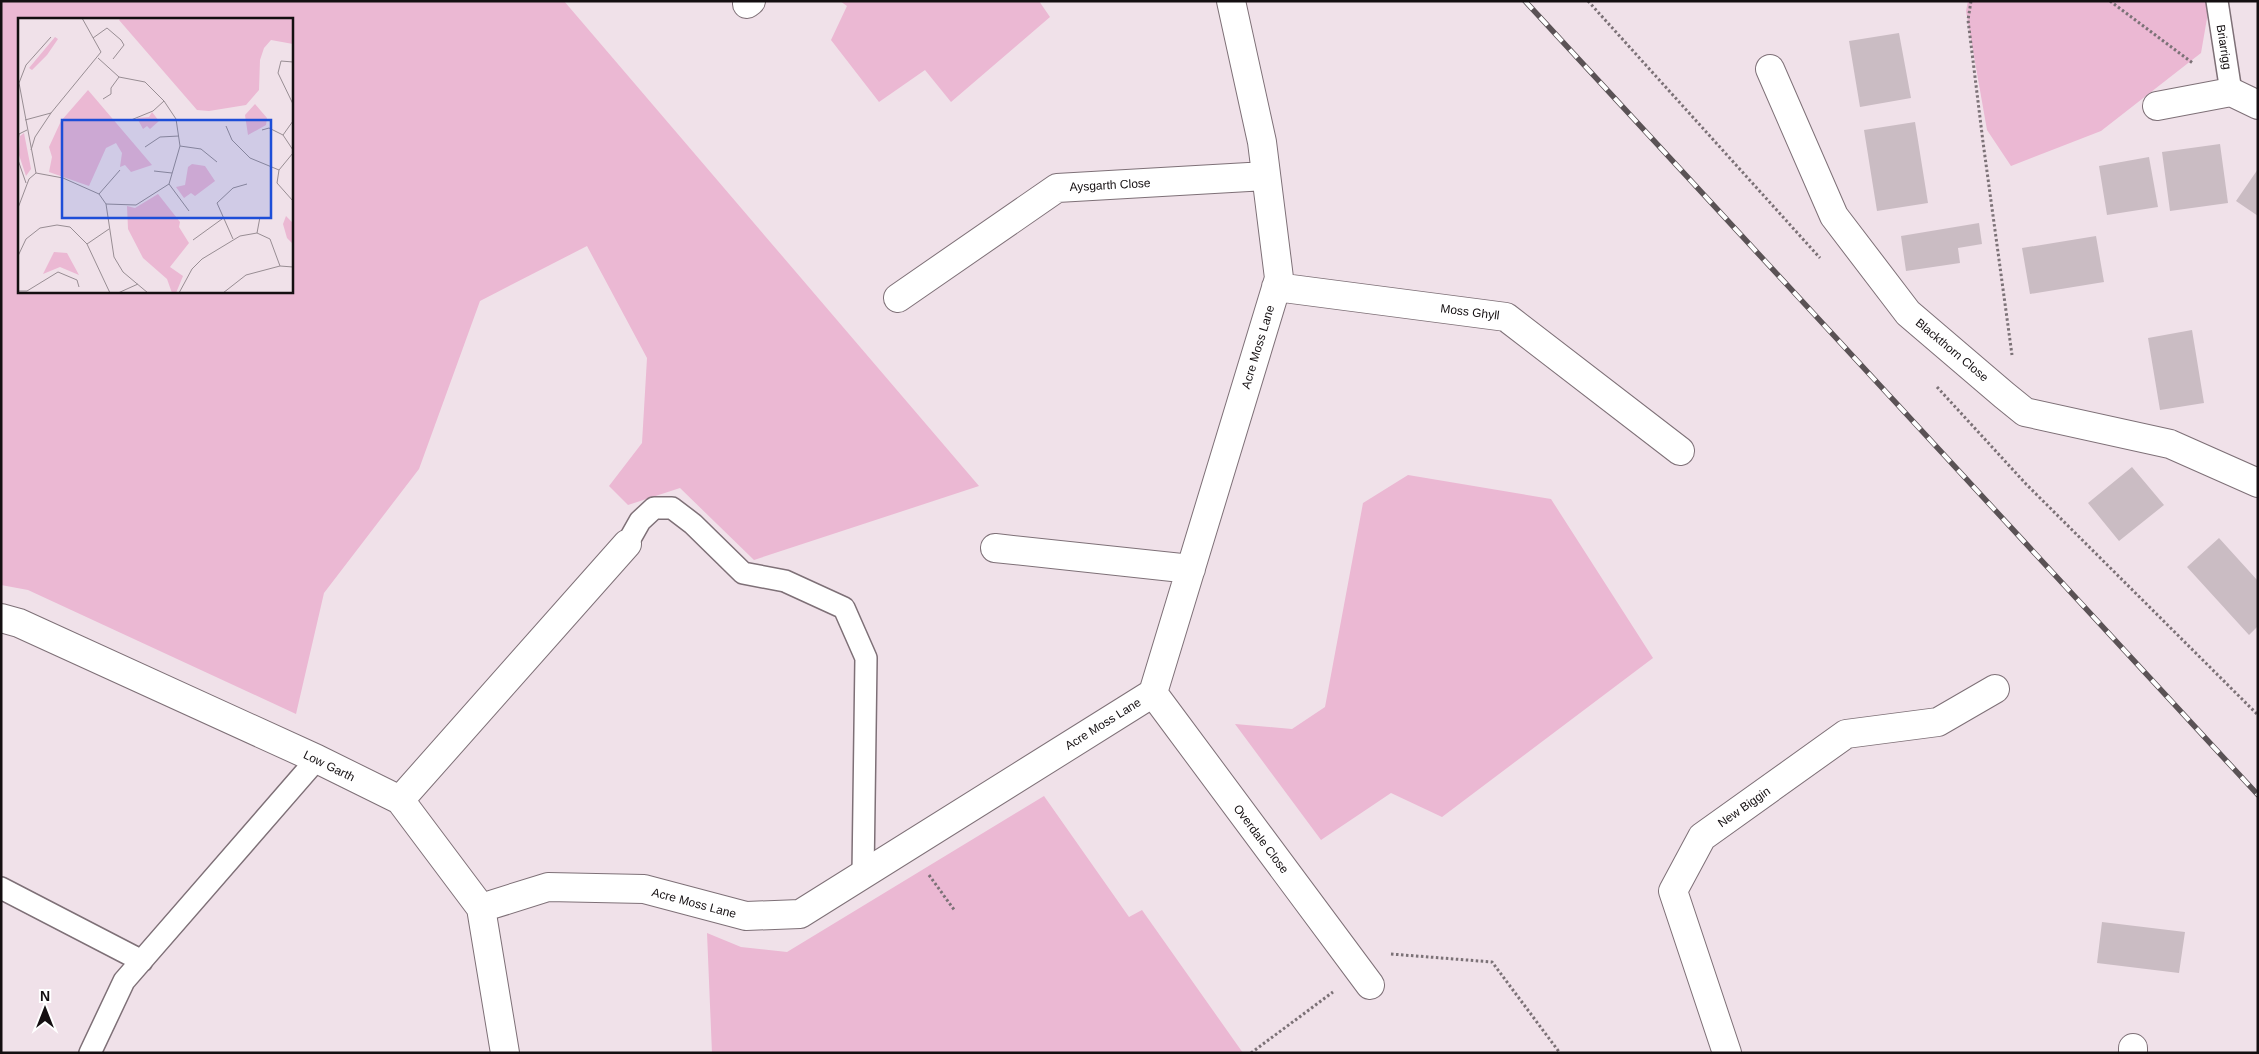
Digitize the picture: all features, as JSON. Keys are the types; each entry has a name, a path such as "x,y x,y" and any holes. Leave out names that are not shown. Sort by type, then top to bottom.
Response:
{"street":[{"name":"Acre Moss Lane","path":"481,908 548,887 644,889 746,916 800,914 1153,693 1279,278 1262,142 1231,1"},
{"name":"Blackthorn Close","path":"1770,69 1834,216 1908,313 2011,401 2025,412 2170,444 2258,483"},
{"path":"2157,106 2231,92 2258,105"},
{"name":"Aysgarth Close","path":"898,298 1057,188 1266,176"},
{"name":"Moss Ghyll","path":"1276,287 1506,317 1680,451"},
{"path":"400,800 627,544"},
{"path":"995,548 1191,569"},
{"name":"Low Garth","path":"1,618 19,623 317,759 400,800 481,908 505,1053"},
{"name":"New Biggin","path":"1727,1053 1673,891 1702,837 1846,734 1938,722 1995,689"},
{"name":"Overdale Close","path":"1153,693 1358,969"}],"lane":[{"name":"Briarrigg","path":"2217,1 2231,92"},
{"path":"627,544 640,521 654,508 672,508 693,524 743,573 785,581 844,608 866,658 863,875"},
{"path":"90,1053 124,981 317,759"},
{"path":"1,888 142,960"}],"path":[{"path":"1971,1 1968,20 1983,142 2013,348 2011,364"},
{"path":"2110,1 2231,92"},
{"path":"908,846 955,911"},
{"path":"1251,1053 1358,969 1492,962 1560,1053"}],"shaded area":[{"path":"3,1 564,1 979,486 754,560 680,488 628,505 609,486 642,443 647,358 587,246 480,301 419,469 324,593 296,714 28,590 1,585 1,3"},
{"path":"840,1 1039,1 1050,17 951,102 925,70 879,102 831,40 847,6"},
{"path":"1968,1 2210,1 2201,53 2101,131 2011,166 1987,130 1966,11"},
{"path":"1408,475 1551,499 1653,658 1442,817 1391,793 1321,840 1235,724 1292,729 1325,707 1363,503"},
{"path":"1044,796 1129,917 1142,910 1243,1053 712,1053 707,933 741,947 787,952"}],"building":[{"path":"1899,33 1911,98 1860,107 1849,41"},
{"path":"1915,122 1928,203 1877,211 1864,130"},
{"path":"2220,144 2228,203 2170,211 2162,152"},
{"path":"2149,157 2158,207 2107,215 2099,166"},
{"path":"2258,169 2258,216 2236,201"},
{"path":"1979,223 1982,244 1958,248 1960,263 1906,271 1901,236"},
{"path":"2096,236 2104,282 2030,294 2022,248"},
{"path":"2192,330 2204,403 2160,410 2148,338"},
{"path":"2132,467 2164,505 2119,541 2088,503"},
{"path":"2219,538 2258,581 2258,626 2249,635 2187,567"},
{"path":"2102,922 2185,932 2179,973 2097,963"}],"railway":[{"path":"1525,1 2258,795"}]}
